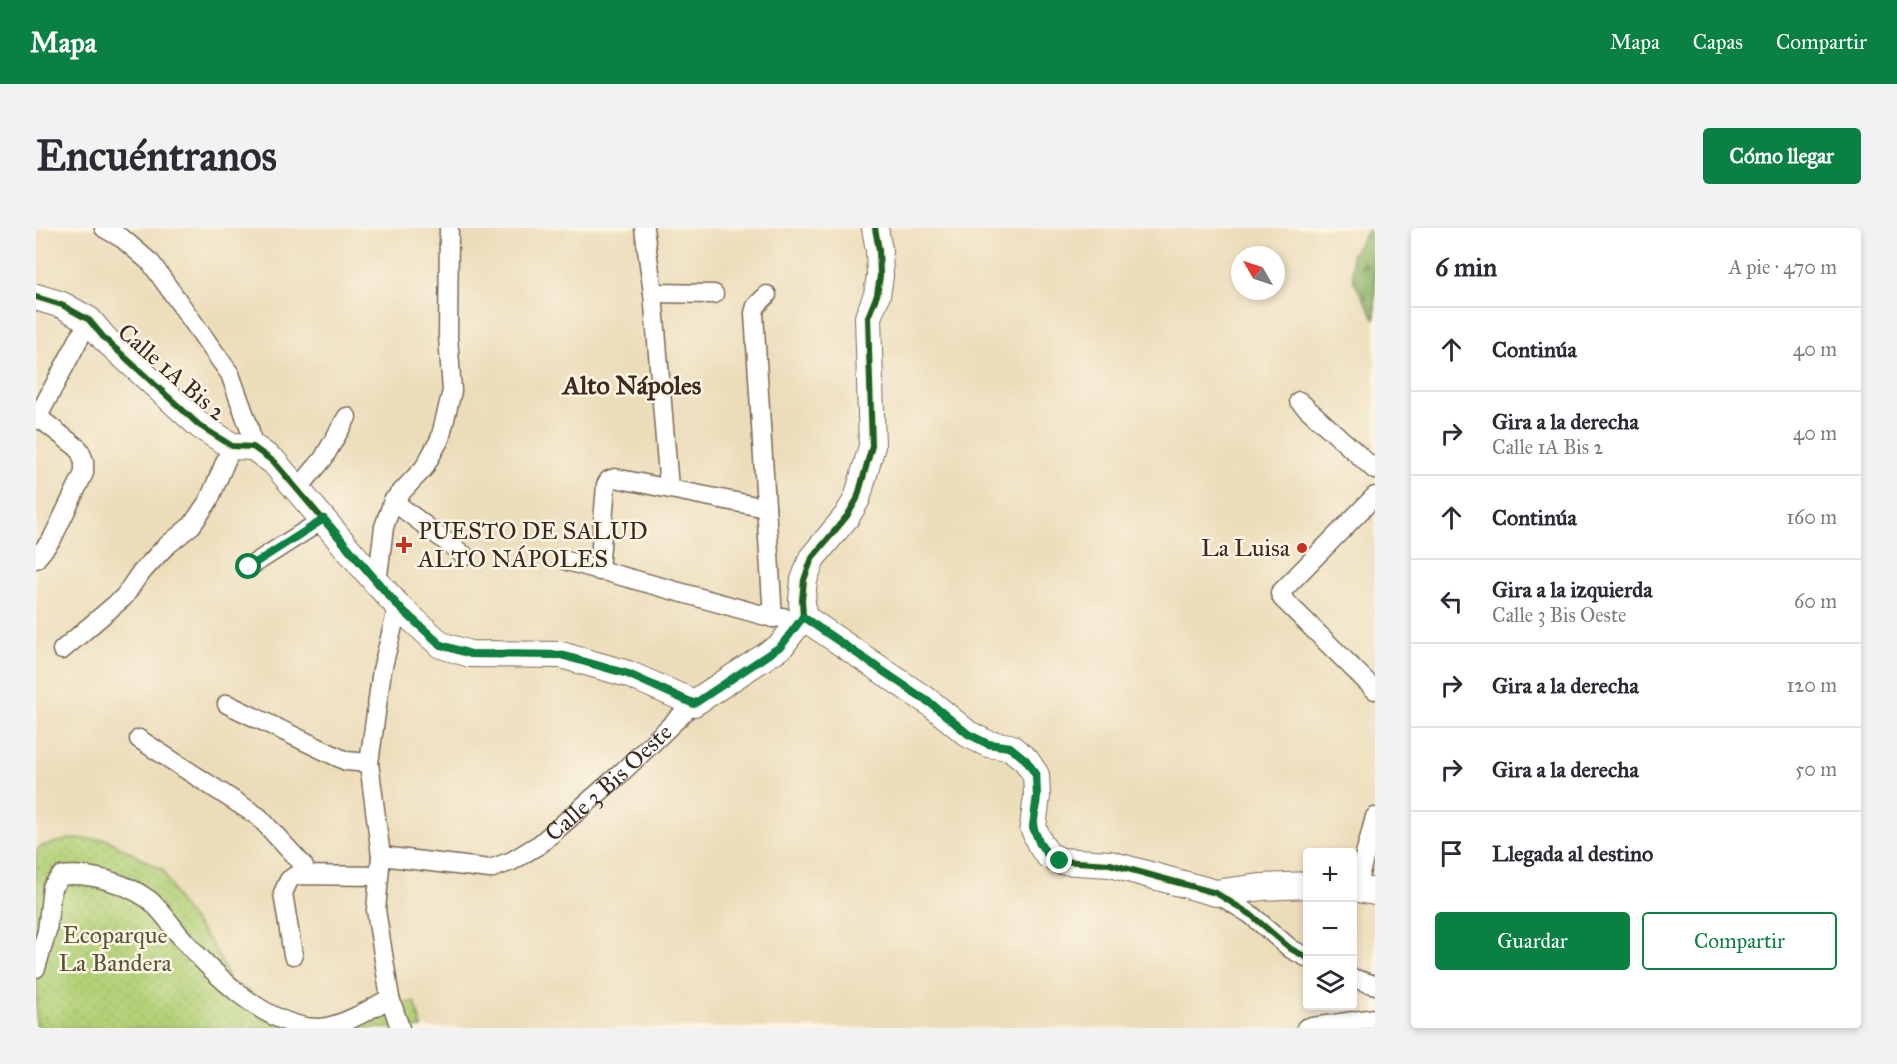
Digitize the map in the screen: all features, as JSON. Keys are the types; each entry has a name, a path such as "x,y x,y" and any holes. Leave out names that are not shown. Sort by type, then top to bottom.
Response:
{"street":[{"path":"62,650 123,597 138,576 164,548 192,525 243,447 249,427 230,374 151,263 123,239 104,228"},
{"path":"377,583 384,527 393,501 424,468 440,439 452,391 448,337 449,228"},
{"path":"644,228 652,292 669,488"},
{"path":"803,617 801,600 804,580 812,558 847,516 857,499 872,446 868,317 877,295 880,276 875,228"},
{"path":"652,292 714,294"},
{"path":"767,295 754,309 773,618"},
{"name":"Calle 1A Bis 2","path":"36,297 62,305 89,320 105,339 199,425 274,462 377,583 398,606 441,645 471,654 561,655 628,674 694,704"},
{"path":"36,559 52,539 84,473 84,461 79,450 37,419 89,320"},
{"path":"1299,401 1375,470"},
{"path":"297,490 323,459 347,417"},
{"path":"599,571 606,485 609,480 615,478 766,508"},
{"path":"1375,496 1280,593 1282,598 1375,690"},
{"path":"393,501 465,556"},
{"path":"249,567 324,519"},
{"path":"567,561 773,618 803,617 933,705 968,734 988,744 1010,747 1026,760 1036,775 1037,796 1033,827 1040,844 1048,855 1060,861 1110,864 1216,893 1250,914 1291,949 1304,956"},
{"path":"398,606 382,670 369,763 381,856 376,910 390,998 400,1028"},
{"name":"Calle 3 Bis Oeste","path":"381,856 490,869 512,861 540,844 619,775 694,704 781,646 803,617"},
{"path":"227,704 346,761 369,763"},
{"path":"139,739 260,817 303,865 307,874"},
{"path":"1361,889 1375,817"},
{"path":"36,968 52,887 61,876 78,874 112,881 148,899 207,967 238,994 276,1018 300,1026 320,1028 355,1017 390,998"},
{"path":"293,955 283,893 289,880 296,875 307,874 378,876"},
{"path":"1216,893 1262,887 1303,885"},
{"path":"1357,979 1375,985"},
{"path":"1306,1028 1375,1018"}],"green space":[{"path":"1370,228 1375,228 1375,320 1354,282 1351,255"},
{"name":"Ecoparque La Bandera","path":"69,839 106,839 163,870 179,903 211,943 225,969 228,980 304,1024 378,1005 415,1002 422,1028 36,1028 36,850 42,846"}],"cycle path":[{"path":"875,228 880,276 877,295 868,317 872,446 857,499 847,516 812,558 804,580 803,617 933,705 968,734 988,744 1010,747 1026,760 1036,775 1037,796 1033,827 1040,844 1048,855 1060,861 1110,864 1216,893 1250,914 1291,949 1304,956"},
{"path":"36,297 62,305 89,320 105,339 199,425 232,446 253,447 274,462 377,583 398,606 441,645 470,654 561,655 628,674 694,703"}],"place":[{"name":"PUESTO DE SALUD ALTO NÁPOLES","path":"404,545"},
{"name":"La Luisa","path":"1302,548"}],"district":[{"name":"Alto Nápoles","path":"632,385"}],"route":[{"path":"249,567 324,519 398,606 441,645 471,654 561,655 628,674 694,704 781,646 803,617 933,705 968,734 988,744 1010,747 1026,760 1036,775 1037,796 1033,827 1040,844 1048,855 1060,861"}]}
